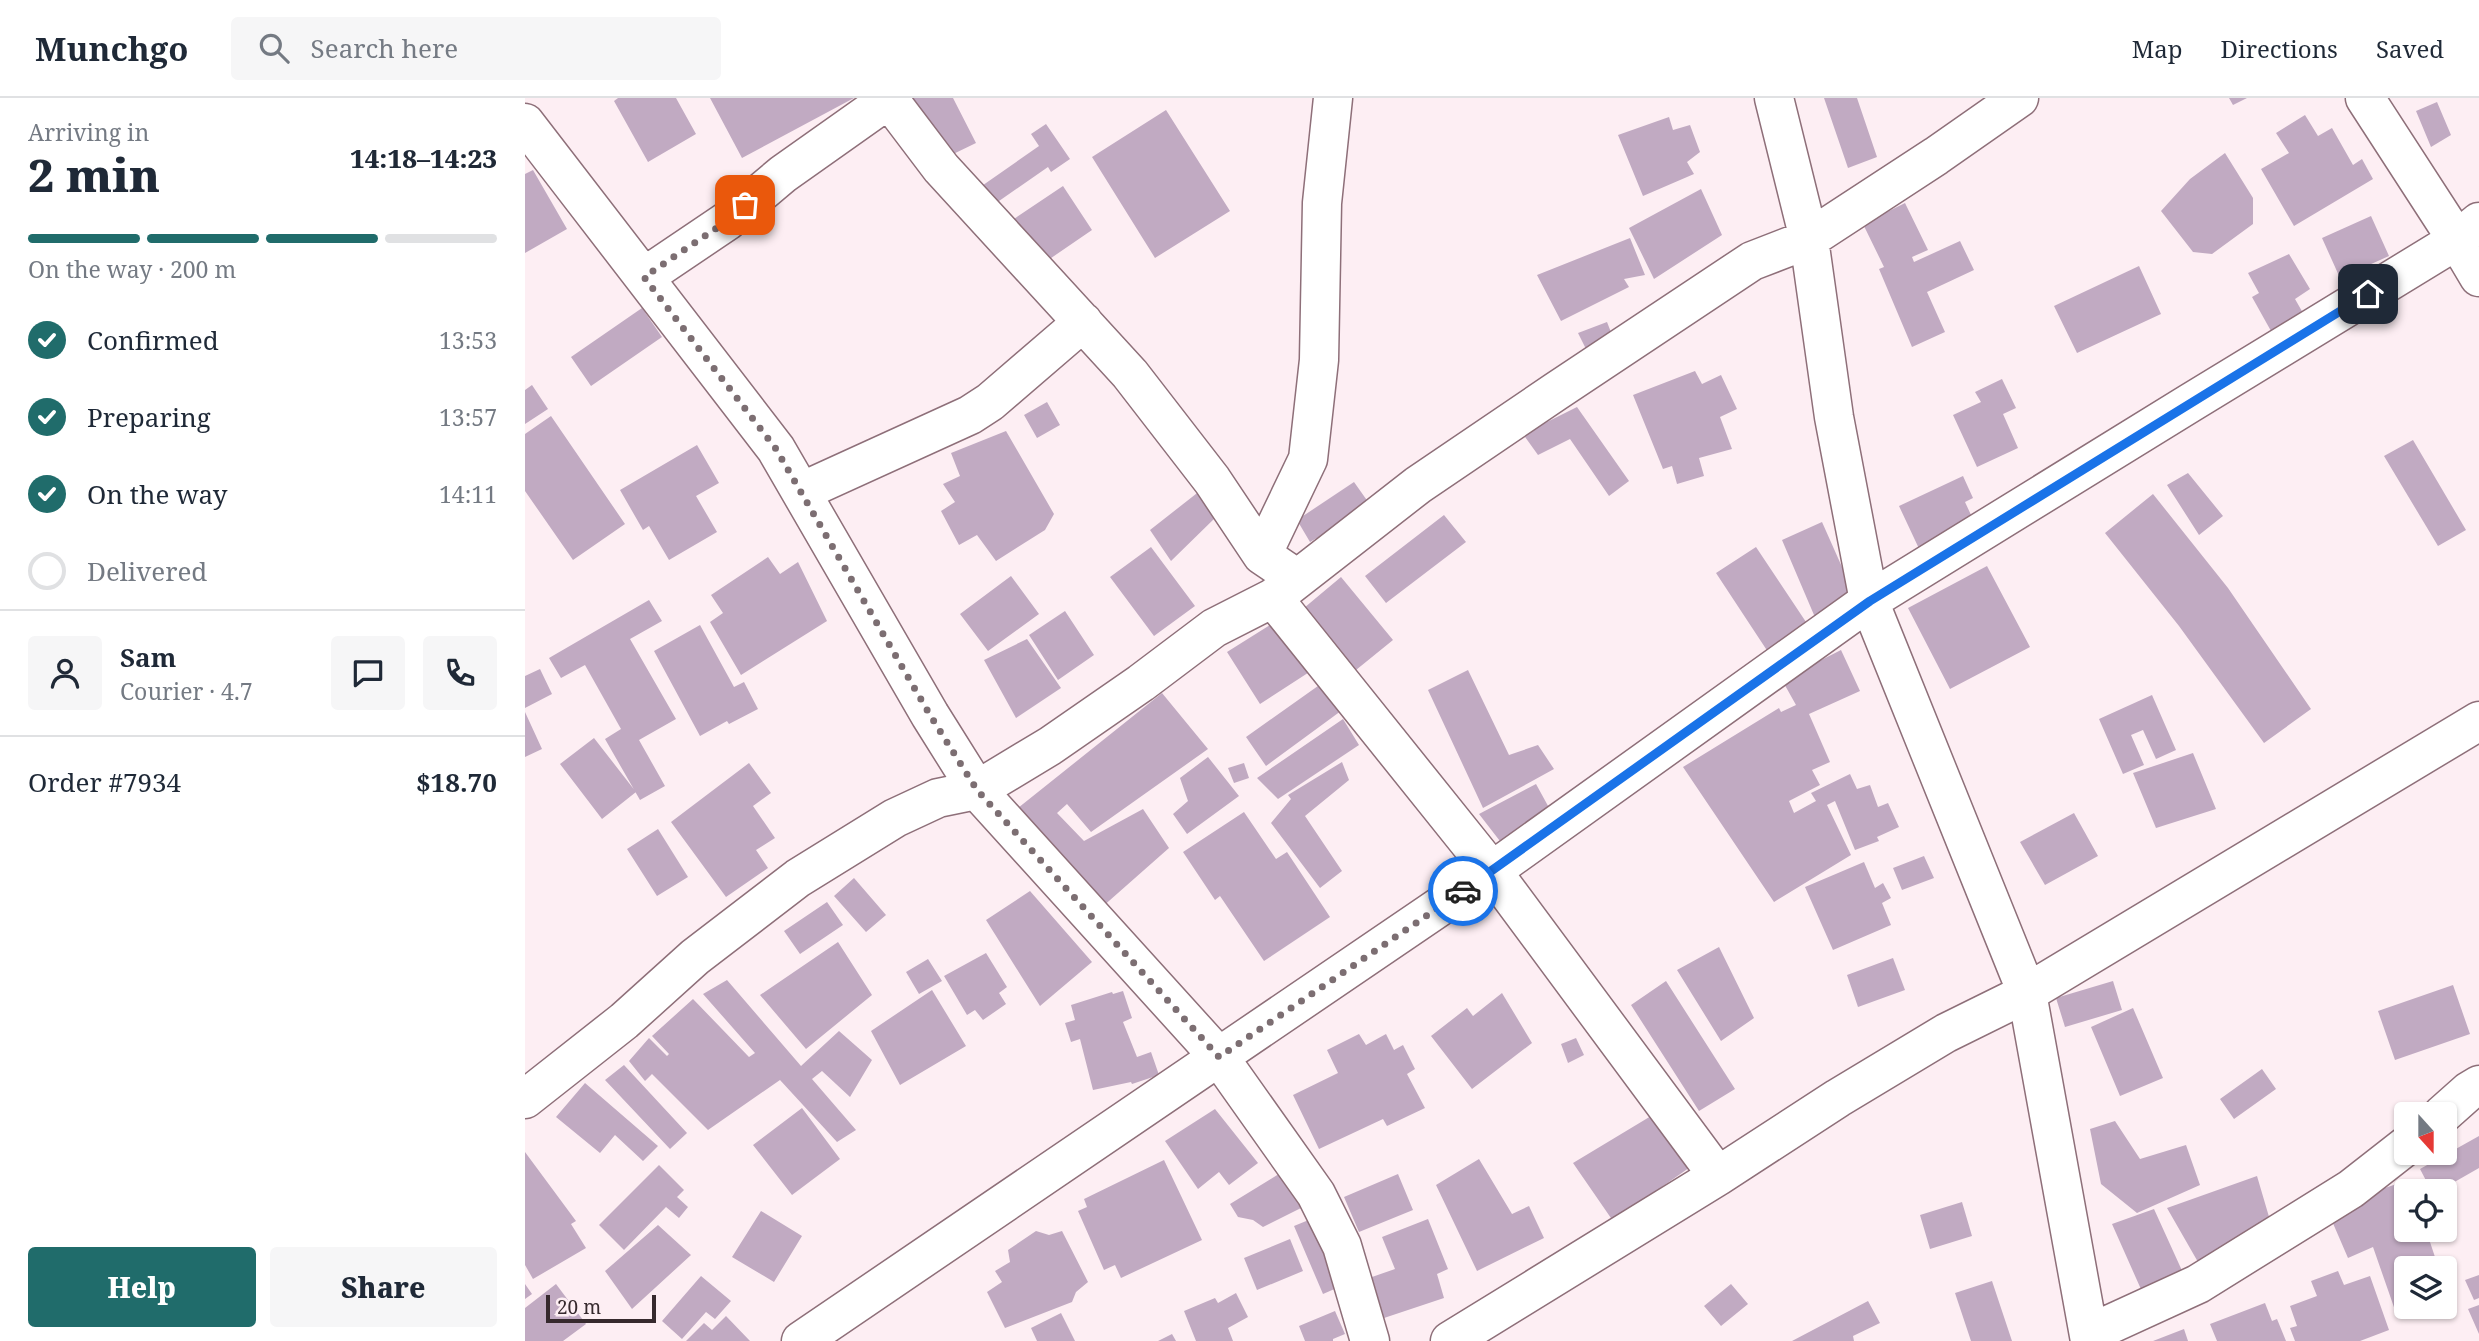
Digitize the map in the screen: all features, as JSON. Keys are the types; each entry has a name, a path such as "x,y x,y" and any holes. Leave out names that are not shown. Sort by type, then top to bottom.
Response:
{"street":[{"path":"1262,555 1308,459 1319,360 1322,203 1333,98"},
{"path":"1774,98 1809,239 1834,417 1870,601 2027,993 2090,1337 2198,1284 2351,1189 2394,1155"},
{"path":"525,1099 624,1021 695,957 798,878 895,818 938,798 977,790 1050,746 1214,628 1285,588 1418,485 1752,261 1809,239 1937,156 2019,98"},
{"path":"2365,98 2468,231 2479,277"},
{"path":"644,277 727,221 783,174 889,99 941,168 1130,374 1212,480 1285,588 1718,1176"},
{"path":"525,123 776,449 930,715 977,790 1219,1057 1316,1194 1342,1247 1370,1341"},
{"path":"801,1341 1492,871 1870,601 2468,231"},
{"path":"801,492 969,415 991,402 1083,322"},
{"path":"1450,1341 1718,1176 1837,1098 1935,1040 2027,993 2479,721"},
{"path":"2456,1102 2479,1085"}],"building":[{"path":"618,98 676,98 696,134 648,162 614,101"},
{"path":"710,98 854,98 742,158"},
{"path":"913,98 953,98 976,143 945,158"},
{"path":"1824,98 1857,98 1877,157 1848,168"},
{"path":"2229,98 2247,98 2233,105"},
{"path":"2437,102 2451,135 2431,147 2416,111"},
{"path":"1166,110 1230,211 1155,258 1092,157"},
{"path":"2305,115 2318,136 2332,128 2353,165 2362,159 2373,179 2294,226 2261,169 2289,153 2276,133"},
{"path":"1669,117 1673,130 1690,125 1700,152 1687,162 1694,174 1643,196 1618,135"},
{"path":"1046,124 1070,159 1051,172 1048,167 989,208 976,190 1039,146 1031,134"},
{"path":"2225,153 2253,198 2253,224 2212,254 2193,252 2161,211 2190,179"},
{"path":"533,170 567,229 525,253 525,174"},
{"path":"1063,186 1092,230 1038,267 1008,223"},
{"path":"1701,189 1722,235 1654,279 1629,228"},
{"path":"1905,203 1928,250 1912,257 1914,262 1960,241 1974,270 1927,292 1945,332 1912,347 1879,269 1884,267 1863,224"},
{"path":"2371,216 2389,256 2340,278 2322,238"},
{"path":"1630,238 1645,275 1624,279 1629,287 1561,321 1537,275"},
{"path":"2289,254 2310,289 2295,299 2303,313 2271,331 2252,297 2259,293 2248,273"},
{"path":"2139,266 2161,314 2077,353 2054,306"},
{"path":"642,308 662,337 591,386 571,357"},
{"path":"1607,322 1614,340 1588,353 1578,333"},
{"path":"1695,371 1702,384 1721,375 1737,409 1720,417 1732,449 1699,458 1704,476 1677,484 1672,466 1663,469 1633,395"},
{"path":"2002,379 2016,408 2003,414 2018,448 1977,467 1953,415 1981,402 1975,392"},
{"path":"532,385 548,409 525,424 525,390"},
{"path":"1047,402 1060,425 1037,438 1024,415"},
{"path":"1577,407 1629,481 1609,496 1570,439 1538,455 1523,434"},
{"path":"551,416 625,524 573,560 525,491 525,434"},
{"path":"1006,431 1054,514 1045,530 996,561 977,535 959,545 941,511 955,502 943,484 960,476 951,453"},
{"path":"2413,440 2466,530 2438,546 2384,456"},
{"path":"697,445 719,483 696,496 717,532 669,560 649,526 643,530 620,490"},
{"path":"2188,473 2223,516 2199,535 2167,485"},
{"path":"1963,476 1973,498 1965,502 1978,530 1922,555 1899,506"},
{"path":"1354,482 1371,506 1310,542 1297,520"},
{"path":"1201,490 1216,517 1171,561 1150,530"},
{"path":"2153,494 2228,588 2311,709 2264,743 2179,626 2105,533"},
{"path":"1444,515 1466,542 1386,603 1365,576"},
{"path":"1822,522 1858,603 1817,622 1782,540"},
{"path":"1151,547 1195,606 1154,636 1110,577"},
{"path":"1756,547 1810,628 1770,655 1716,573"},
{"path":"768,557 780,574 798,562 827,621 741,675 710,622 723,613 711,595"},
{"path":"1987,566 2030,647 1950,689 1908,608"},
{"path":"1011,576 1039,614 988,651 960,614"},
{"path":"1341,577 1393,640 1356,670 1304,608"},
{"path":"649,600 662,621 630,639 676,719 639,740 665,786 640,800 605,739 621,729 585,665 561,678 549,658"},
{"path":"1065,611 1094,655 1058,680 1029,635"},
{"path":"1281,618 1314,669 1260,704 1227,652"},
{"path":"700,625 734,687 744,682 758,709 729,724 727,721 700,736 654,651"},
{"path":"1027,639 1061,688 1016,718 984,660"},
{"path":"1841,650 1860,691 1809,714 1830,762 1812,770 1820,785 1789,801 1794,813 1816,801 1811,793 1850,774 1857,789 1870,785 1878,807 1888,803 1899,827 1877,837 1879,841 1855,850 1835,801 1827,805 1851,855 1774,902 1683,767 1779,708 1781,712 1796,705 1782,680"},
{"path":"540,669 552,694 525,708 525,676"},
{"path":"1468,670 1509,755 1538,745 1554,769 1483,808 1428,690"},
{"path":"1325,681 1345,708 1266,766 1246,737"},
{"path":"1162,693 1208,749 1091,832 1067,804 1057,813 1084,841 1143,809 1169,848 1101,908 1018,808"},
{"path":"2152,695 2176,750 2156,759 2143,730 2131,735 2144,765 2123,774 2099,719"},
{"path":"525,712 542,749 525,757"},
{"path":"1343,719 1359,745 1278,799 1257,778"},
{"path":"594,738 636,792 602,819 560,764"},
{"path":"2193,753 2216,809 2156,828 2133,773"},
{"path":"1208,757 1239,796 1187,834 1173,814 1188,801 1180,778"},
{"path":"1342,762 1349,780 1305,816 1342,871 1320,888 1271,823 1291,799 1288,795"},
{"path":"749,763 771,793 753,806 775,838 756,850 768,868 726,897 671,822"},
{"path":"1244,763 1249,778 1234,783 1228,768"},
{"path":"1536,784 1553,815 1503,845 1479,814"},
{"path":"1244,812 1276,859 1287,852 1330,917 1264,961 1220,896 1215,900 1183,852"},
{"path":"2074,813 2098,856 2045,885 2020,842"},
{"path":"658,829 688,877 657,896 627,849"},
{"path":"1924,856 1934,878 1902,890 1893,868"},
{"path":"1864,862 1875,888 1883,883 1891,898 1882,903 1891,925 1833,950 1805,887"},
{"path":"854,878 886,915 866,932 834,896"},
{"path":"1030,891 1092,962 1040,1006 986,920"},
{"path":"827,902 843,925 800,954 784,931"},
{"path":"838,942 872,995 806,1049 760,995"},
{"path":"1719,947 1754,1018 1721,1041 1677,970"},
{"path":"986,953 1007,987 999,993 1006,1004 983,1020 975,1010 967,1015 944,976"},
{"path":"1893,958 1905,990 1858,1007 1847,975"},
{"path":"928,959 942,981 919,994 906,972"},
{"path":"727,980 801,1066 839,1031 872,1060 850,1097 822,1071 812,1079 856,1130 837,1142 780,1080 708,1130 652,1074 645,1081 629,1061 649,1038 667,1056 669,1054 652,1036 693,999 749,1057 755,1053 703,994"},
{"path":"1666,981 1735,1089 1699,1111 1631,1005"},
{"path":"2113,981 2122,1010 2065,1027 2056,998"},
{"path":"2453,985 2470,1034 2395,1060 2378,1011"},
{"path":"932,990 966,1046 900,1085 871,1031"},
{"path":"1123,991 1132,1018 1123,1022 1137,1057 1151,1052 1159,1075 1132,1084 1131,1082 1093,1090 1080,1039 1071,1042 1065,1023 1075,1020 1071,1005"},
{"path":"1502,993 1532,1043 1472,1089 1431,1036 1467,1008 1473,1016"},
{"path":"2133,1008 2163,1078 2120,1096 2091,1027"},
{"path":"1359,1034 1366,1045 1386,1034 1394,1050 1403,1045 1415,1069 1407,1074 1425,1108 1387,1126 1383,1119 1319,1149 1293,1095 1338,1073 1327,1050"},
{"path":"1576,1038 1584,1055 1568,1063 1561,1044"},
{"path":"624,1065 687,1133 670,1149 605,1080"},
{"path":"2262,1069 2276,1089 2234,1119 2220,1099"},
{"path":"585,1083 658,1146 643,1161 615,1135 600,1153 556,1117"},
{"path":"802,1108 840,1159 792,1195 753,1145"},
{"path":"1215,1109 1258,1163 1229,1185 1219,1172 1198,1189 1165,1141"},
{"path":"1661,1110 1696,1163 1613,1221 1573,1163"},
{"path":"2115,1121 2140,1159 2186,1145 2200,1185 2137,1213 2101,1184 2090,1129"},
{"path":"2479,1136 2479,1168 2457,1181 2425,1179 2420,1169 2425,1166 2457,1166 2457,1148"},
{"path":"525,1152 576,1221 571,1224 586,1248 533,1279 525,1265"},
{"path":"1479,1159 1512,1214 1529,1206 1544,1238 1477,1271 1436,1185"},
{"path":"1164,1160 1202,1240 1121,1278 1115,1265 1104,1270 1078,1211 1087,1207 1084,1199"},
{"path":"659,1165 684,1190 677,1197 688,1207 679,1218 666,1207 624,1250 599,1225"},
{"path":"1282,1172 1303,1207 1263,1227 1253,1220 1238,1217 1230,1204"},
{"path":"1398,1174 1413,1210 1359,1232 1344,1197"},
{"path":"2257,1176 2272,1227 2202,1269 2167,1208"},
{"path":"2394,1185 2394,1242 2430,1242 2435,1256 2394,1256 2394,1307 2373,1247 2348,1258 2332,1221 2356,1198"},
{"path":"1962,1202 1972,1236 1930,1249 1920,1215"},
{"path":"2154,1209 2184,1275 2144,1296 2112,1224"},
{"path":"761,1211 802,1236 774,1282 732,1257"},
{"path":"1316,1217 1346,1284 1323,1294 1294,1226"},
{"path":"1428,1219 1448,1269 1437,1274 1444,1298 1384,1318 1372,1277 1395,1269 1382,1237"},
{"path":"658,1225 691,1255 632,1309 605,1271"},
{"path":"1036,1231 1049,1235 1062,1231 1088,1282 1076,1292 1072,1302 1005,1328 987,1292 1002,1282 995,1271 1010,1262 1008,1250"},
{"path":"1290,1239 1303,1271 1257,1290 1244,1258"},
{"path":"2338,1271 2344,1285 2370,1276 2389,1330 2360,1341 2295,1341 2290,1328 2297,1326 2290,1306 2317,1296 2311,1281"},
{"path":"2479,1275 2479,1298 2474,1300 2465,1280"},
{"path":"701,1276 731,1301 715,1319 706,1312 682,1339 662,1321"},
{"path":"1992,1281 2012,1341 1971,1341 1955,1293"},
{"path":"525,1284 532,1294 525,1299"},
{"path":"556,1284 586,1324 563,1341 525,1341 525,1308"},
{"path":"1731,1284 1748,1304 1721,1326 1704,1306"},
{"path":"1236,1293 1248,1317 1228,1328 1233,1341 1196,1341 1184,1311 1215,1298 1218,1303"},
{"path":"1868,1301 1880,1323 1853,1336 1854,1341 1792,1341"},
{"path":"2265,1303 2272,1321 2277,1319 2286,1341 2217,1341 2210,1324"},
{"path":"2479,1305 2479,1334 2468,1309"},
{"path":"1335,1311 1345,1334 1333,1341 1305,1341 1299,1326"},
{"path":"1061,1313 1075,1341 1037,1341 1031,1328"},
{"path":"726,1316 750,1341 686,1341 704,1323 712,1330"},
{"path":"2184,1329 2188,1341 2153,1341"},
{"path":"1172,1334 1176,1341 1158,1341"}],"way so far":[{"path":"745,205 727,221 644,277 776,449 930,715 977,790 1219,1057 1463,891"}],"route":[{"path":"1463,891 1870,601 2368,294"}]}
